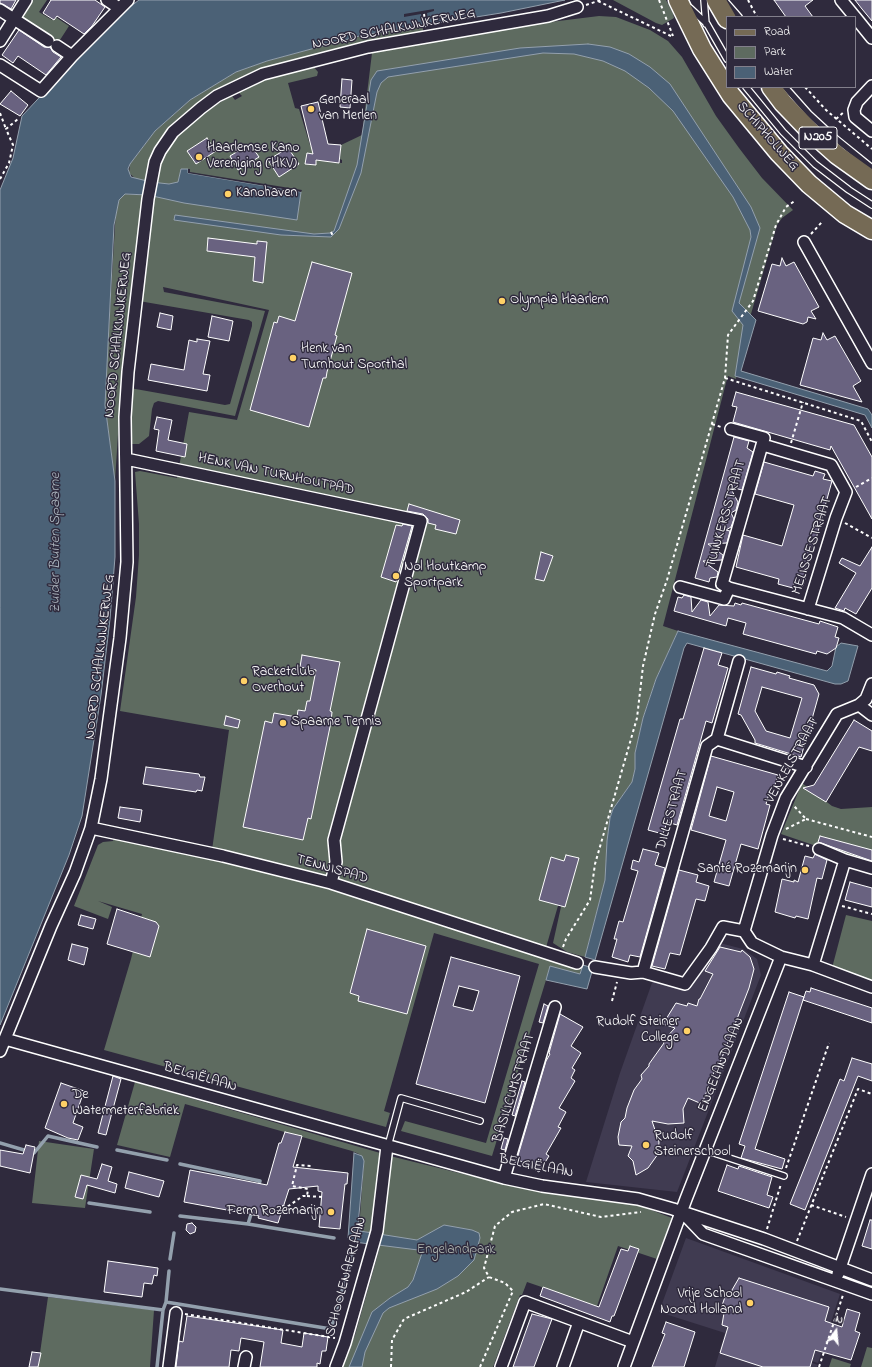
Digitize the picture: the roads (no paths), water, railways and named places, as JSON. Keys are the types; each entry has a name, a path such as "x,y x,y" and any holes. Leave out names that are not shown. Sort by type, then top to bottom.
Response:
{"main road":[{"name":"SCHIPHOLWEG","path":"678,0 702,49 726,87"},
{"path":"716,0 726,17"},
{"name":"SCHIPHOLWEG","path":"727,88 779,153 809,184 846,214 872,230"},
{"name":"N205","path":"772,88 783,103 815,135 837,155 872,180"}],"street":[{"path":"0,41 26,0"},
{"path":"107,0 119,8"},
{"path":"0,65 41,91 72,56 128,0"},
{"path":"841,0 854,16"},
{"name":"NOORD SCHALKWIJKERWEG","path":"0,1051 51,926 75,872 91,828 101,779 125,597 127,562 125,417 128,372 148,199 155,162 173,132 217,96 263,74 368,47 548,16 577,7"},
{"path":"0,10 72,56"},
{"path":"856,18 872,38"},
{"path":"872,86 857,102 854,110 856,117 872,131"},
{"path":"804,242 872,363"},
{"name":"MELISSESTRAAT","path":"731,429 764,438 763,445 832,465 846,492 836,518 808,609"},
{"name":"TUINKERSSTRAAT","path":"729,588 722,584 763,445"},
{"name":"HENK VAN TURNHOUTPAD","path":"126,459 421,521 334,840 336,862 331,883"},
{"path":"680,587 724,599 729,588 844,618 872,635"},
{"name":"DILLESTRAAT","path":"643,972 707,746 718,739 739,661"},
{"path":"872,684 866,699 859,705 872,715"},
{"name":"VENKELSTRAAT","path":"744,931 772,836 786,798 837,714 859,705"},
{"path":"718,739 806,767"},
{"name":"TENNISPAD","path":"91,828 223,856 331,883 560,959 577,963"},
{"path":"819,849 844,860 872,868"},
{"path":"813,965 844,860"},
{"path":"595,966 630,973 643,972 686,984 712,948 723,927 744,931 752,943 781,957 813,965 872,988"},
{"name":"ENGELANDLAAN","path":"624,1367 704,1150 781,957"},
{"name":"BASILICUMSTRAAT","path":"504,1178 555,1007"},
{"name":"BELGIËLAAN","path":"5,1039 389,1142 504,1178 542,1186 638,1199 681,1211 764,1239 872,1280"},
{"name":"SCHOOLENAERLAAN","path":"336,1367 346,1340 377,1231 389,1142"},
{"path":"841,1282 841,1268 872,1174"},
{"path":"681,1211 703,1234 872,1294"},
{"path":"502,1367 525,1302 633,1342"},
{"path":"169,1367 176,1313"},
{"path":"563,1367 579,1322"}],"lane":[{"path":"682,0 706,24 726,57"},
{"path":"704,0 706,24"},
{"path":"724,0 738,16"},
{"path":"747,88 783,132 815,164 849,190 872,205"},
{"path":"786,88 809,114 835,138 872,168"},
{"path":"389,1142 401,1098 480,1121"},
{"path":"704,1150 784,1176"}],"water":[{"name":"Zuider Buiten Spaarne","path":"139,0 565,0 501,13 363,35 267,61 236,72 190,100 155,131 130,164 128,169 131,177 151,182 169,184 178,182 181,169 188,169 188,173 301,192 297,220 184,203 148,195 125,194 119,200 114,225 105,405 115,481 115,557 110,619 101,695 82,816 69,855 0,1025 0,190 13,158 22,116 110,22"},
{"path":"588,44 610,47 629,54 650,67 670,84 751,207 760,228 739,303 756,320 741,371 868,409 872,415 872,428 865,415 735,376 743,325 732,311 751,237 750,230 733,197 673,111 649,88 625,71 603,61 574,54 543,53 388,77 381,83 377,92 361,173 339,229 331,237 281,235 174,220 175,215 314,234 330,233 334,231 357,165 371,80 377,71 520,48"},
{"path":"678,631 827,671 832,666 836,647 841,643 858,646 848,681 841,684 835,684 687,643 684,648 595,960 585,957 605,880 610,818 613,809 632,782 635,769 635,753 643,718 656,679"},
{"path":"583,965 593,968 587,989 546,980 550,966 580,974"},
{"path":"354,1153 362,1156 364,1161 358,1225 360,1231 417,1240 444,1225 472,1230 479,1233 480,1238 474,1260 458,1276 437,1289 389,1308 383,1313 365,1352 362,1367 349,1367 372,1312 390,1298 408,1287 413,1280 422,1253 418,1250 354,1242 348,1238"}],"waterway":[{"path":"0,1143 34,1153 48,1136 97,1147"},
{"path":"117,1150 167,1160"},
{"path":"180,1164 260,1181 258,1188"},
{"path":"89,1203 150,1212"},
{"path":"252,1211 248,1224 334,1238"},
{"path":"180,1216 248,1224"},
{"path":"170,1259 174,1233"},
{"path":"0,1289 163,1310 166,1302 331,1329 352,1256"},
{"path":"166,1302 169,1271"},
{"path":"157,1367 163,1310"}],"place":[{"name":"Generaal van Merlen","path":"311,109"},
{"name":"Haarlemse Kano Vereniging (HKV)","path":"199,157"},
{"name":"Kanohaven","path":"228,194"},
{"name":"Olympia Haarlem","path":"502,301"},
{"name":"Henk van Turnhout Sporthal","path":"293,358"},
{"name":"Nol Houtkamp Sportpark","path":"396,576"},
{"name":"Racketclub Overhout","path":"244,681"},
{"name":"Spaarne Tennis","path":"283,723"},
{"name":"Santé Rozemarijn","path":"805,870"},
{"name":"Rudolf Steiner College","path":"687,1031"},
{"name":"De Watermeterfabriek","path":"64,1104"},
{"name":"Rudolf Steinerschool","path":"646,1145"},
{"name":"Ferm Rozemarijn","path":"331,1212"},
{"name":"Vrije School Noord Holland","path":"750,1303"}],"park label":[{"name":"Engelandpark","path":"456,1251"}]}
